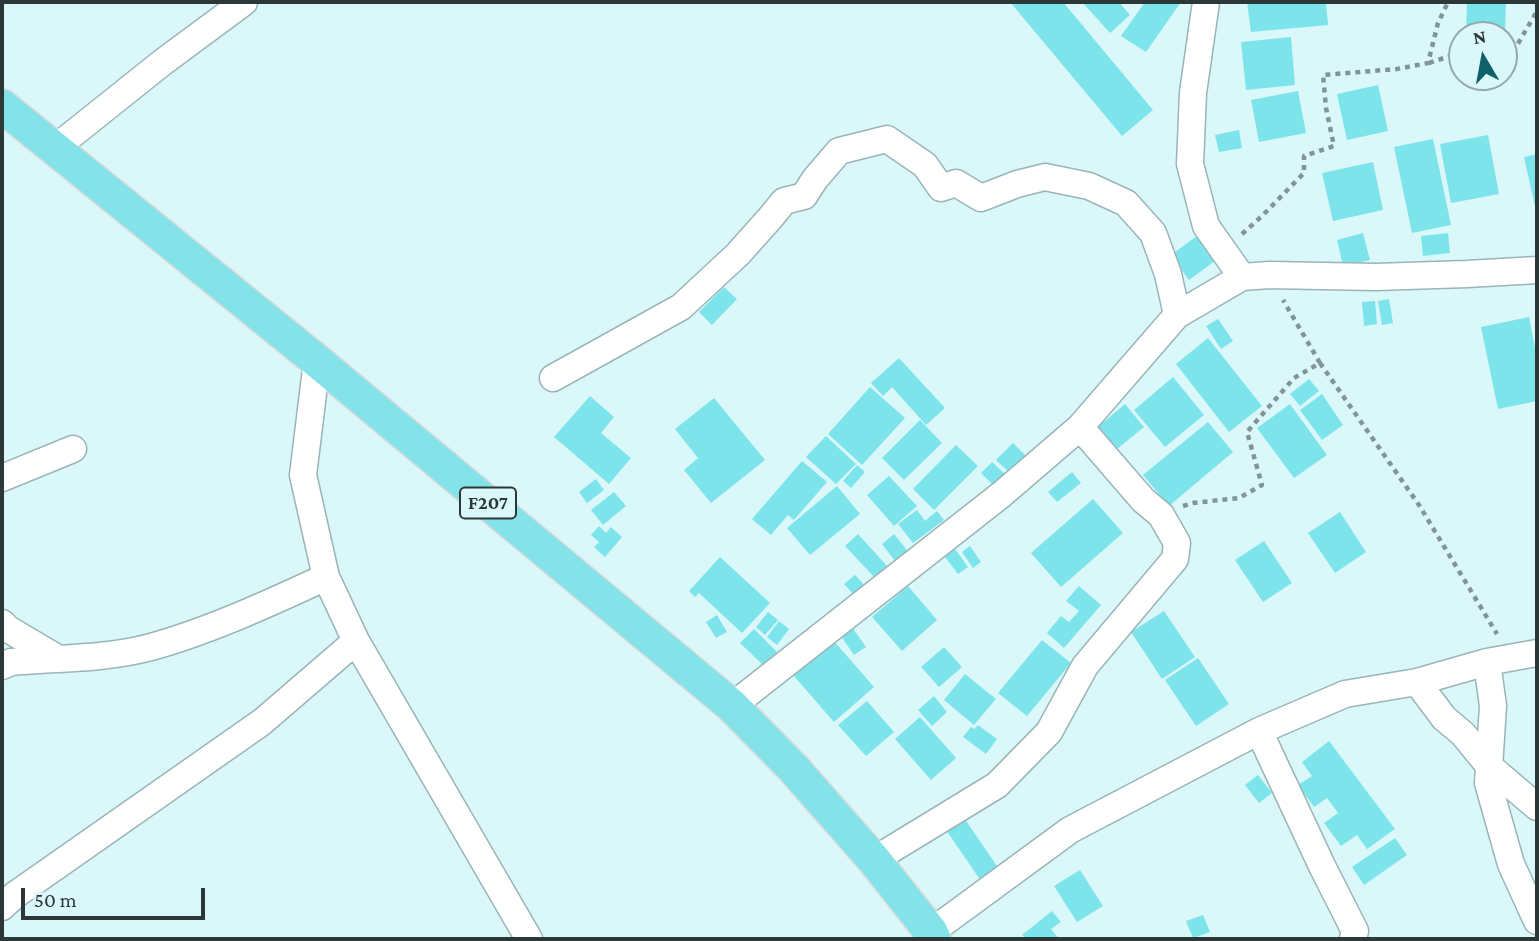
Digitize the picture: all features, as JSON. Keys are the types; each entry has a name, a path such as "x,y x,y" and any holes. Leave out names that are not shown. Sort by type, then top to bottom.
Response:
{"main road":[{"name":"F207","path":"2,106 317,361 732,706 794,769 874,860 933,935"}],"street":[{"path":"54,149 163,62 244,2"},
{"path":"1206,2 1193,93 1190,164 1206,226 1223,250 1256,276"},
{"path":"553,378 681,307 738,254 784,201 804,196 839,151 887,139 925,165 941,188 956,183 981,198 1045,177 1089,186 1126,203 1153,233 1168,274 1177,315"},
{"path":"732,706 991,503 1080,428 1177,315 1256,276 1376,277 1537,270"},
{"path":"317,361 303,475 326,577 356,641 529,939"},
{"path":"874,860 997,785 1049,732 1085,666 1175,559 1177,543 1161,515 1143,500 1080,428"},
{"path":"2,478 73,449"},
{"path":"2,666 11,662 105,654 149,647 266,605 326,577"},
{"path":"2,623 57,658"},
{"path":"2,907 15,895 262,722 356,641"},
{"path":"933,935 1070,830 1259,731 1345,694 1417,682 1488,662 1537,653"},
{"path":"1488,662 1493,706 1488,783 1511,864 1537,920"},
{"path":"1417,682 1444,718 1464,734 1490,767 1537,807"},
{"path":"1259,731 1355,931 1353,939"}],"path":[{"path":"1428,64 1438,23 1448,2"},
{"path":"1518,44 1537,11"},
{"path":"1223,250 1262,216 1304,173 1304,156 1334,146 1322,75 1397,69 1428,64 1448,57"},
{"path":"1256,276 1419,505 1501,640 1488,662"},
{"path":"1161,515 1193,503 1239,498 1262,485 1247,432 1294,379 1320,363"}],"building":[{"path":"1010,2 1063,2 1153,110 1122,136"},
{"path":"1082,2 1119,2 1130,15 1110,33"},
{"path":"1145,2 1181,2 1146,52 1121,36"},
{"path":"1247,2 1326,2 1328,25 1251,32"},
{"path":"1467,2 1506,2 1505,21 1466,21"},
{"path":"1291,37 1295,85 1246,90 1241,42"},
{"path":"1378,85 1388,131 1347,140 1337,94"},
{"path":"1298,91 1306,133 1259,142 1251,100"},
{"path":"1239,130 1242,148 1219,152 1215,135"},
{"path":"1488,135 1499,194 1451,203 1440,144"},
{"path":"1433,139 1451,225 1412,233 1394,147"},
{"path":"1537,154 1537,211 1536,211 1524,157"},
{"path":"1373,162 1383,210 1333,221 1322,173"},
{"path":"1363,233 1370,260 1343,266 1337,240"},
{"path":"1448,233 1450,253 1423,256 1421,236"},
{"path":"1197,236 1215,261 1189,280 1171,255"},
{"path":"724,287 737,299 712,325 699,312"},
{"path":"1389,299 1393,323 1382,325 1378,301"},
{"path":"1375,301 1377,324 1364,326 1362,302"},
{"path":"1529,317 1537,358 1537,401 1498,409 1481,327"},
{"path":"1218,319 1233,341 1221,349 1206,326"},
{"path":"1208,338 1262,406 1229,432 1176,364"},
{"path":"899,358 945,408 926,425 892,387 883,396 871,383"},
{"path":"1173,377 1204,415 1165,447 1134,410"},
{"path":"1309,379 1319,391 1300,406 1290,394"},
{"path":"870,387 905,418 862,465 828,434"},
{"path":"1322,394 1343,425 1322,440 1300,410"},
{"path":"590,396 614,417 601,433 631,458 609,484 554,437"},
{"path":"714,398 765,460 711,503 684,470 698,458 675,429"},
{"path":"1125,404 1144,427 1111,454 1092,432"},
{"path":"1290,404 1327,455 1294,478 1257,428"},
{"path":"920,420 942,443 904,480 882,458"},
{"path":"1208,422 1233,452 1169,506 1143,475"},
{"path":"826,436 856,464 836,484 806,457"},
{"path":"1013,443 1030,460 1013,476 996,460"},
{"path":"956,445 978,466 934,510 913,489"},
{"path":"802,461 827,482 794,520 788,515 771,535 752,519"},
{"path":"992,462 1008,477 996,488 981,473"},
{"path":"857,465 865,472 851,488 843,481"},
{"path":"1072,472 1081,483 1057,502 1048,492"},
{"path":"889,476 917,506 894,526 867,495"},
{"path":"596,479 604,490 587,503 579,492"},
{"path":"837,486 860,514 810,555 787,528"},
{"path":"614,492 626,506 603,525 591,510"},
{"path":"1093,499 1123,533 1061,587 1031,553"},
{"path":"917,510 925,521 937,511 944,520 913,543 898,524"},
{"path":"1340,512 1366,552 1335,573 1308,533"},
{"path":"599,526 606,533 611,527 622,537 605,557 594,547 599,542 591,535"},
{"path":"858,534 887,566 875,578 845,546"},
{"path":"894,534 914,559 901,569 882,544"},
{"path":"1264,541 1292,583 1263,602 1235,560"},
{"path":"970,546 981,562 973,568 962,552"},
{"path":"955,549 968,567 958,574 945,557"},
{"path":"720,557 770,603 742,633 699,593 695,597 689,591"},
{"path":"855,575 868,589 857,598 844,584"},
{"path":"908,586 937,620 902,651 872,617"},
{"path":"1079,586 1101,605 1064,648 1047,633 1061,616 1069,622 1079,611 1066,601"},
{"path":"1164,611 1195,657 1162,679 1131,632"},
{"path":"768,612 778,620 765,635 756,627"},
{"path":"717,615 727,632 716,638 706,622"},
{"path":"779,621 789,629 777,645 767,637"},
{"path":"848,621 866,647 854,655 836,629"},
{"path":"754,629 777,652 763,665 740,643"},
{"path":"833,640 874,687 834,722 793,675"},
{"path":"1042,640 1071,663 1027,716 998,693"},
{"path":"944,647 962,667 939,687 921,667"},
{"path":"1198,658 1229,704 1196,726 1165,680"},
{"path":"965,674 996,699 974,725 944,700"},
{"path":"934,696 947,712 932,726 918,710"},
{"path":"867,701 894,732 866,756 838,725"},
{"path":"920,717 956,758 931,780 895,739"},
{"path":"978,725 997,739 986,754 963,737 971,727 974,729"},
{"path":"1329,741 1395,829 1367,849 1357,835 1341,846 1324,823 1338,813 1327,798 1314,807 1298,785 1312,776 1302,762"},
{"path":"1258,775 1272,793 1259,803 1245,785"},
{"path":"960,812 999,869 981,881 942,824"},
{"path":"1395,838 1407,855 1364,885 1352,867"},
{"path":"1080,870 1103,906 1077,922 1054,886"},
{"path":"1052,911 1061,922 1051,929 1059,939 1026,939 1022,935"},
{"path":"1203,915 1210,932 1193,938 1186,921"}]}
